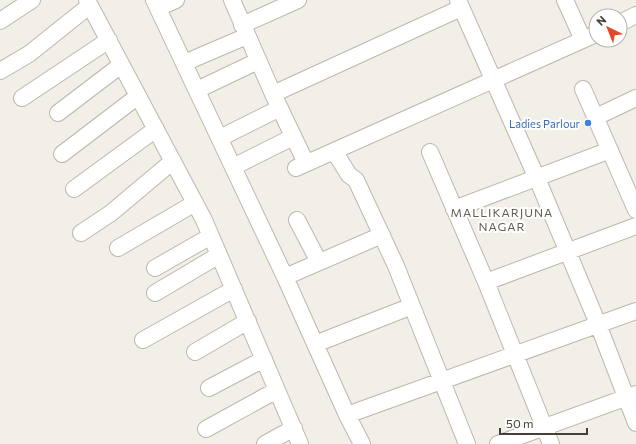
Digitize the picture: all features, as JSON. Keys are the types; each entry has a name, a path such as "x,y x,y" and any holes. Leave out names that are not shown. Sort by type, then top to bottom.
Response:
{"street":[{"path":"0,21 32,0"},
{"path":"176,0 156,4 285,277 347,415 362,444"},
{"path":"232,0 258,61 293,136 301,165 588,38"},
{"path":"184,63 298,0"},
{"path":"565,0 588,34"},
{"path":"0,71 29,54 88,3 173,161 211,236 300,444"},
{"path":"220,138 276,101 460,4 537,178 598,324 631,396 636,423"},
{"path":"22,98 108,40"},
{"path":"197,90 258,61"},
{"path":"58,113 121,65"},
{"path":"583,89 636,210"},
{"path":"62,154 138,96"},
{"path":"596,117 636,98"},
{"path":"74,190 156,129"},
{"path":"233,167 293,136"},
{"path":"454,209 610,150"},
{"path":"334,151 349,175 356,180 382,235 467,444"},
{"path":"430,152 486,282 551,444"},
{"path":"81,233 111,213 173,161"},
{"path":"118,248 195,203"},
{"path":"297,220 318,262"},
{"path":"486,282 567,250 636,226"},
{"path":"285,277 382,235"},
{"path":"155,268 211,236"},
{"path":"155,293 219,255"},
{"path":"143,340 234,289"},
{"path":"315,344 412,306"},
{"path":"347,415 441,379 636,311"},
{"path":"195,352 248,321"},
{"path":"209,388 264,359"},
{"path":"206,429 278,390"},
{"path":"498,444 631,396"},
{"path":"265,444 294,428"}],"place":[{"name":"Ladies Parlour","path":"588,123"}],"district":[{"name":"MALLIKARJUNA NAGAR","path":"502,219"}]}
